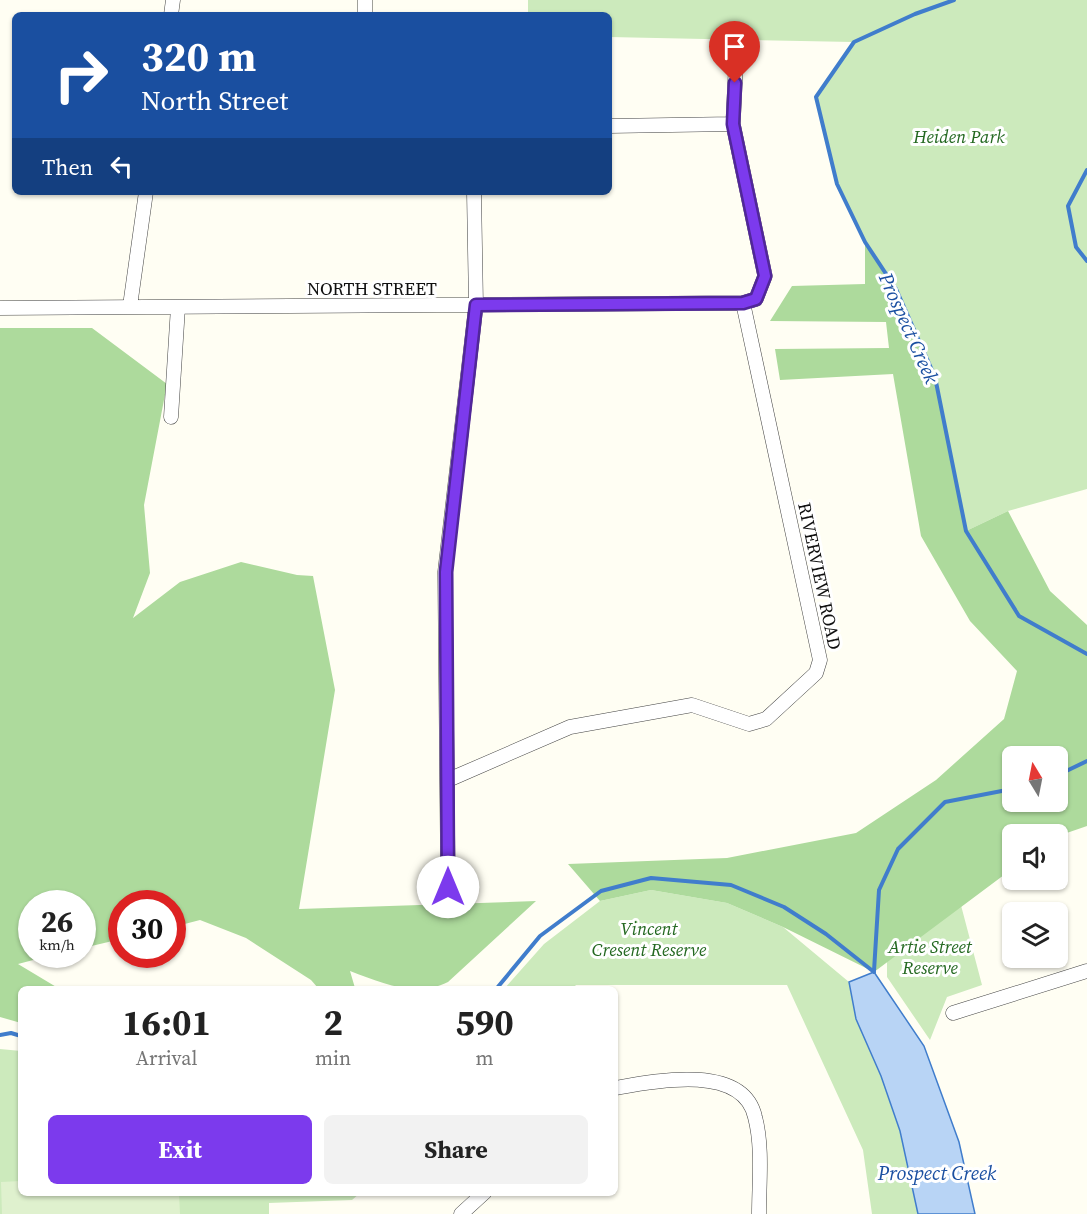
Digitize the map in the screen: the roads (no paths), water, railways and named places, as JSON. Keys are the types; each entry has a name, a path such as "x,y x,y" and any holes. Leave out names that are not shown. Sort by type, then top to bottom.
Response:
{"street":[{"path":"737,42 733,124 765,276 756,299 743,303"},
{"path":"612,126 733,124"},
{"path":"130,306 146,195"},
{"path":"448,887 446,572 476,305 474,195"},
{"name":"NORTH STREET","path":"0,308 743,303"},
{"name":"RIVERVIEW ROAD","path":"448,780 570,727 692,705 749,724 766,719 816,673 820,660 743,303"},
{"path":"171,417 178,307"},
{"path":"953,1013 1087,971"},
{"path":"618,1088 691,1079 732,1086 749,1102 755,1114 759,1135 759,1214"},
{"path":"461,1214 481,1196"}],"water":[{"name":"Prospect Creek","path":"874,972 924,1046 959,1142 975,1214 918,1214 900,1131 881,1076 856,1019 849,982"}],"waterway":[{"name":"Prospect Creek","path":"954,0 915,14 854,42 816,97 837,184 865,242 896,289 935,377 966,531 1019,616 1087,654"},
{"name":"Prospect Creek","path":"1087,170 1068,206 1076,247 1087,261"},
{"name":"Prospect Creek","path":"1068,770 1087,761"},
{"name":"Prospect Creek","path":"874,971 879,890 898,849 945,802 1002,791"},
{"path":"499,986 540,936 601,891 651,878 731,885 784,907 826,934 874,972"},
{"path":"0,1035 11,1033 18,1035"}],"park label":[{"name":"Heiden Park","path":"959,136"},
{"name":"Vincent Cresent Reserve","path":"649,938"},
{"name":"Artie Street Reserve","path":"930,956"}]}
